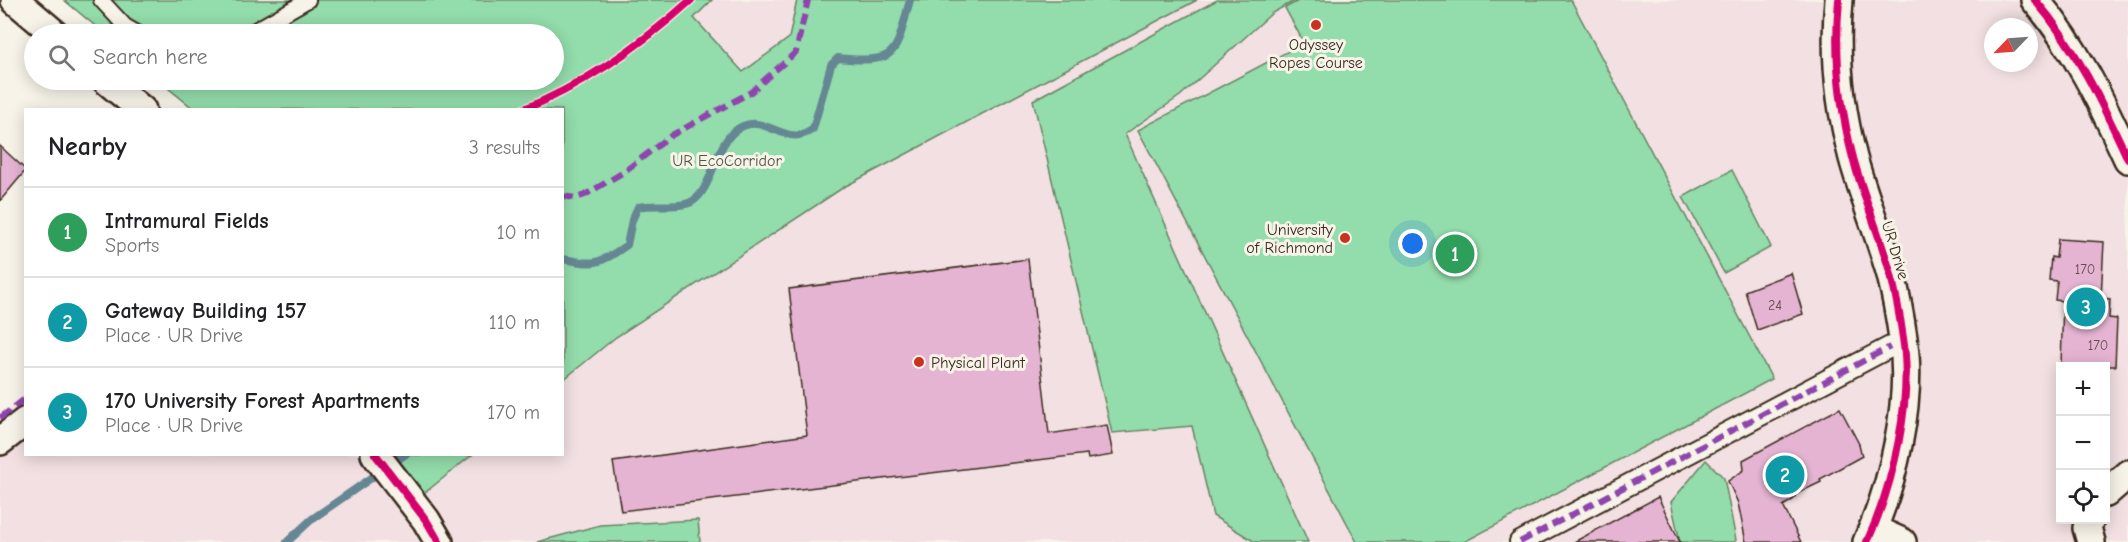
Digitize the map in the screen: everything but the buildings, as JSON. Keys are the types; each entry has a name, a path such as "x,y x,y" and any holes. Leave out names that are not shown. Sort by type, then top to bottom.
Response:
{"street":[{"path":"15,0 43,24"},
{"name":"UR Drive","path":"1839,0 1839,72 1846,129 1853,159 1891,277 1904,340 1905,392 1902,417 1889,486 1870,536"},
{"path":"2035,0 2067,42 2088,77 2128,159"},
{"path":"118,90 140,108"},
{"path":"1520,542 1890,347"},
{"path":"0,441 24,422"},
{"path":"377,456 439,542"},
{"path":"2110,490 2128,474"},
{"path":"2088,524 2087,528 2091,542"},
{"path":"1870,536 1902,542"}],"lane":[{"path":"101,0 123,24"},
{"path":"266,24 308,0"}],"shaded area":[{"name":"University of Richmond","path":"686,0 2128,0 2128,542 0,542 0,418 24,400 24,456 564,456 564,108"}],"green space":[{"name":"UR EcoCorridor","path":"64,0 712,0 694,18 743,72 789,38 797,0 1197,0 844,187 616,337 564,379 564,108 193,108 170,90 564,90 564,24 93,24"},
{"path":"1217,0 1296,0 1272,13 1180,96 1125,134 1308,542 1255,542 1213,516 1192,426 1112,433 1033,100"},
{"path":"1300,0 1571,0 1772,379 1464,542 1357,542 1138,130 1304,43 1285,8"},
{"path":"1732,170 1771,247 1724,273 1683,197"},
{"path":"394,456 471,456 422,495"},
{"path":"1706,460 1724,478 1736,540 1734,542 1680,542 1671,502"},
{"path":"698,520 700,542 537,542 600,525"}],"waterway":[{"path":"564,259 597,262 627,245 632,220 638,207 681,205 693,201 706,185 726,141 733,132 743,126 761,125 795,135 804,134 813,129 831,65 838,58 873,59 884,57 892,51 901,33 910,0"},
{"path":"287,542 312,519 403,456"}],"marked path":[{"path":"564,196 576,198 585,195 622,173 672,135 751,92 796,52 808,0"},
{"path":"1520,542 1890,347"},
{"path":"0,418 24,400"}],"cycle path":[{"path":"527,108 590,76 652,33 691,0"},
{"path":"1839,0 1837,40 1839,80 1848,139 1891,275 1901,322 1905,362 1903,415 1898,442 1885,495 1867,542"},
{"path":"2035,0 2076,56 2128,159"},
{"path":"377,456 426,520 439,542"}],"place":[{"name":"Odyssey Ropes Course","path":"1316,25"},
{"name":"University of Richmond","path":"1345,238"},
{"name":"Intramural Fields","path":"1455,254"},
{"name":"170 University Forest Apartments","path":"2086,307"},
{"name":"Physical Plant","path":"919,362"},
{"name":"Gateway Building 157","path":"1785,475"}]}
